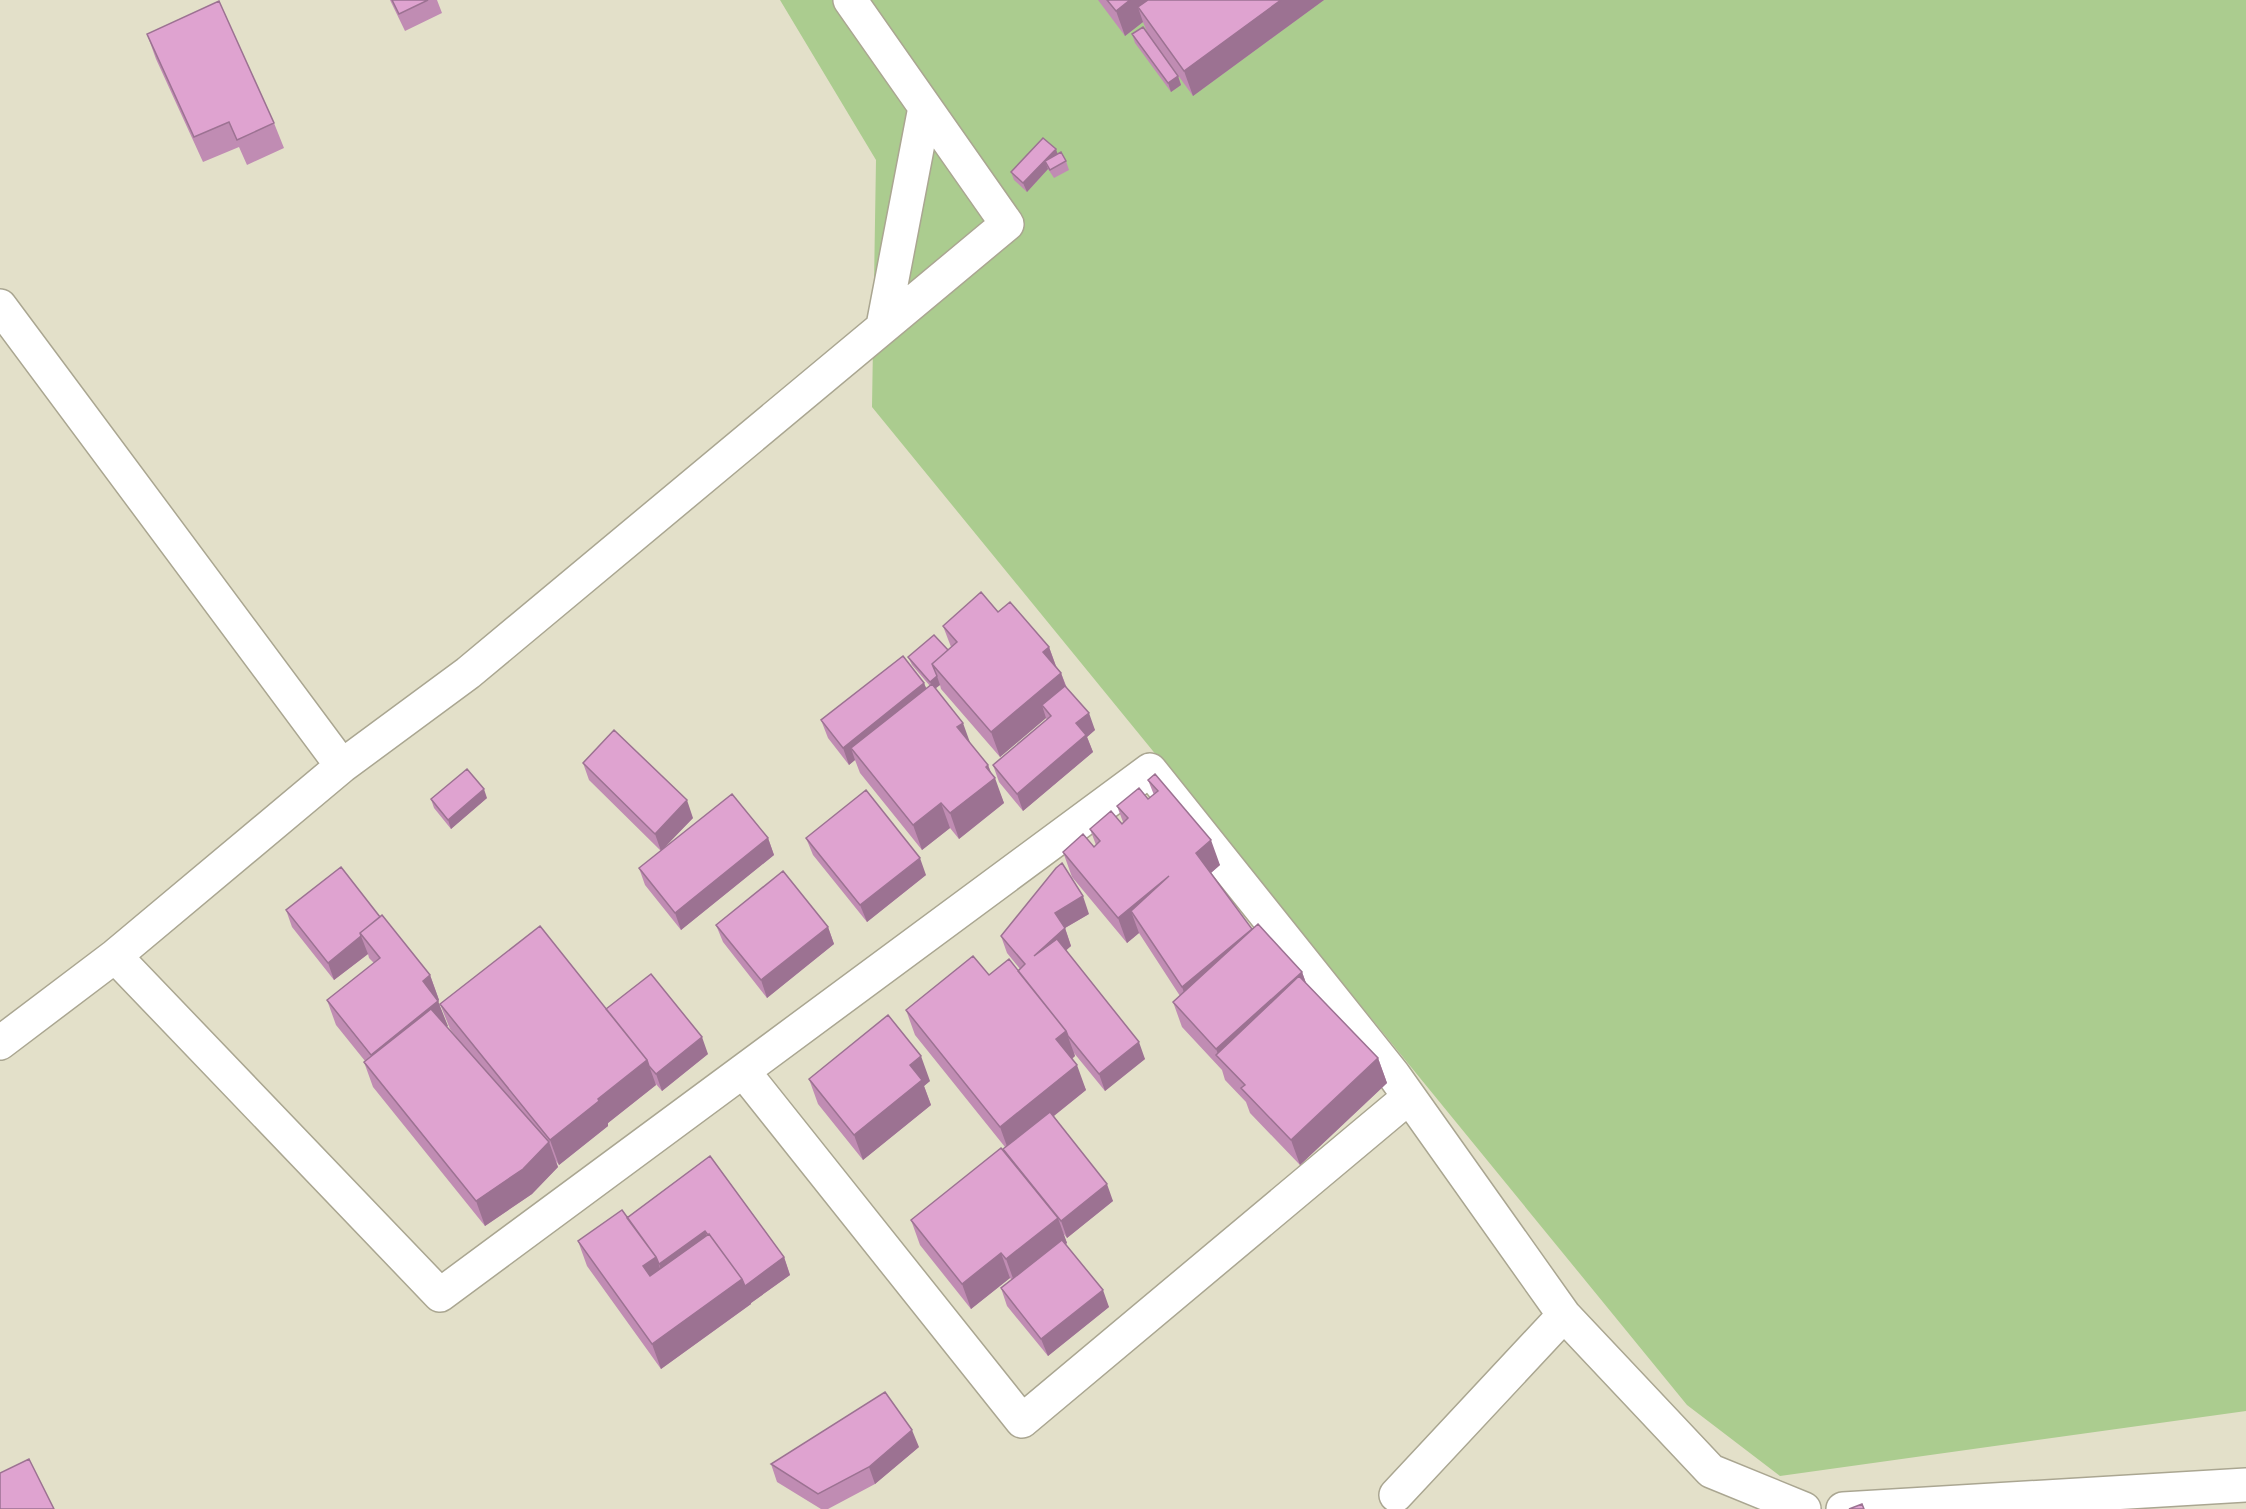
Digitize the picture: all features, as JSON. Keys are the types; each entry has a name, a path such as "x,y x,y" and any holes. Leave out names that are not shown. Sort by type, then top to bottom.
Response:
{"street":[{"path":"0,1043 115,956 342,766 468,673 1007,224 850,0"},
{"path":"883,326 925,107"},
{"path":"0,306 342,766"},
{"path":"115,956 440,1295 1150,770 1393,1074 1564,1315 1711,1471 1804,1509"},
{"path":"743,1071 1022,1421 1409,1097"},
{"path":"1396,1495 1564,1315"},
{"path":"1843,1509 2246,1485"}],"green space":[{"path":"780,0 2246,0 2246,1411 1780,1476 1687,1405 872,407 876,160"}],"building":[{"path":"392,0 428,0 399,14"},
{"path":"1107,0 1130,0 1116,11"},
{"path":"1148,0 1281,0 1184,71 1138,7"},
{"path":"219,1 274,123 237,140 229,122 194,137 147,34"},
{"path":"1143,27 1178,76 1168,83 1132,34"},
{"path":"1043,138 1056,149 1023,183 1011,172"},
{"path":"1061,152 1066,161 1050,170 1045,161"},
{"path":"981,592 998,612 1010,602 1049,647 1043,652 1061,673 991,732 932,664 957,642 943,626"},
{"path":"934,635 948,650 932,664 937,676 930,682 908,657"},
{"path":"903,656 924,683 843,748 821,720"},
{"path":"932,684 963,723 957,727 988,765 986,767 995,778 950,813 941,803 913,825 851,748"},
{"path":"1065,686 1089,713 1076,723 1086,735 1017,794 993,765 1051,716 1042,705"},
{"path":"614,730 687,800 655,834 583,763"},
{"path":"467,769 484,789 448,820 431,799"},
{"path":"1155,774 1211,840 1196,853 1252,929 1182,987 1131,911 1169,876 1118,918 1063,852 1083,834 1094,847 1100,841 1090,829 1111,811 1122,824 1128,818 1117,806 1139,788 1148,799 1158,791 1148,780"},
{"path":"866,790 920,858 860,905 806,838"},
{"path":"732,794 768,838 675,913 639,868"},
{"path":"1062,863 1083,896 1055,913 1065,928 1034,956 1057,939 1139,1042 1099,1074 1018,971 1025,964 1001,936"},
{"path":"341,867 380,917 328,963 286,910"},
{"path":"783,871 828,927 761,980 716,925"},
{"path":"382,915 430,975 423,981 438,1001 371,1055 327,1000 380,958 360,933"},
{"path":"1258,924 1302,972 1216,1049 1173,1002"},
{"path":"540,926 647,1060 550,1140 440,1004"},
{"path":"973,956 989,975 1009,959 1066,1031 1056,1039 1077,1065 1000,1127 906,1010"},
{"path":"651,974 702,1037 656,1074 606,1009"},
{"path":"1299,976 1378,1058 1291,1140 1241,1088 1245,1085 1216,1055"},
{"path":"431,1009 549,1142 523,1169 476,1201 364,1062"},
{"path":"888,1015 921,1056 910,1065 922,1080 854,1135 809,1079"},
{"path":"1050,1112 1107,1184 1061,1221 1003,1149"},
{"path":"1001,1148 1058,1218 1006,1259 1001,1253 962,1284 911,1220"},
{"path":"710,1156 784,1257 745,1286 705,1231 659,1264 627,1218"},
{"path":"622,1210 656,1257 643,1266 650,1276 709,1234 742,1279 652,1344 578,1241"},
{"path":"1062,1240 1103,1290 1041,1339 1001,1288"},
{"path":"885,1392 912,1430 869,1467 818,1494 771,1464"},
{"path":"29,1459 54,1509 0,1509 0,1473"},
{"path":"1862,1504 1864,1509 1849,1509"}]}
